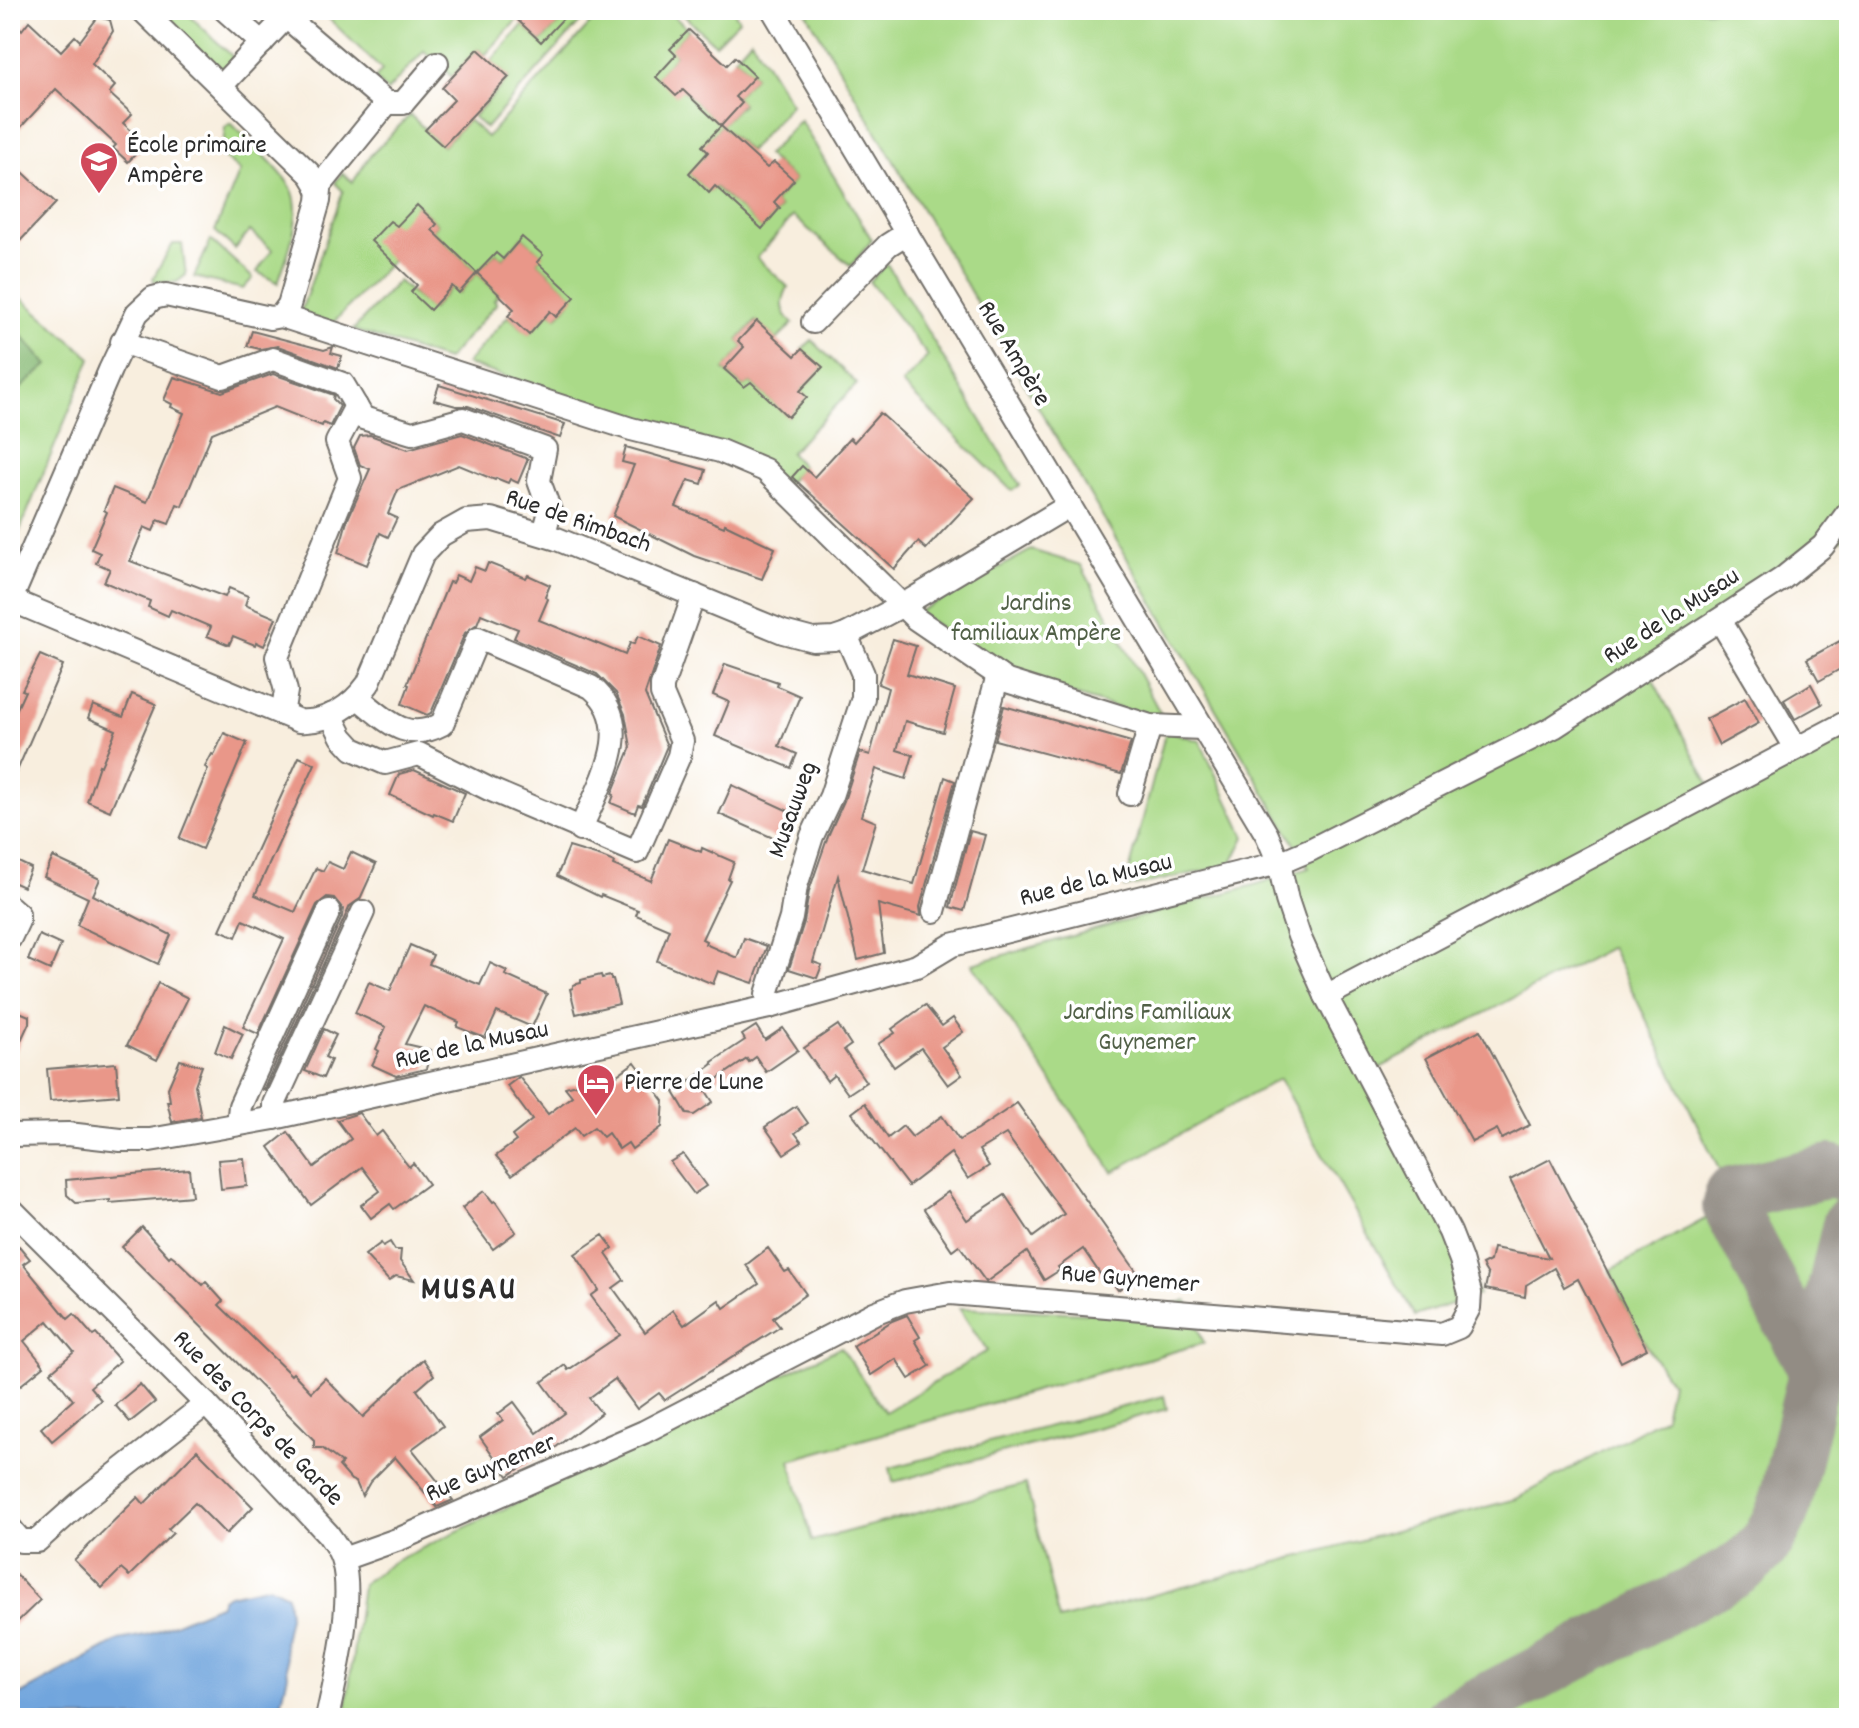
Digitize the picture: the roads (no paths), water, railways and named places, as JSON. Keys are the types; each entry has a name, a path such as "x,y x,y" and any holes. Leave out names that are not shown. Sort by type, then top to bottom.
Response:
{"street":[{"path":"142,10 311,175 318,188 319,201 289,305 281,316"},
{"path":"225,10 262,43"},
{"name":"Rue Ampère","path":"773,10 1267,835 1279,863"},
{"path":"221,86 262,43 282,13 387,103 403,103 437,63"},
{"path":"318,188 387,103"},
{"path":"813,322 888,245 907,233"},
{"path":"10,601 122,342 143,305 153,298 166,295 270,318 281,316 631,429 720,451 765,470 916,619 998,675 1020,686 1150,726 1203,728"},
{"path":"122,342 223,377 273,359 343,384 363,418 412,433 463,419 545,449 539,481 550,511 544,534"},
{"path":"282,714 286,691 277,657 350,478 337,442 356,406"},
{"name":"Rue de Rimbach","path":"10,601 299,721 310,722 347,708 358,698 368,684 423,554 441,535 466,521 491,519 544,534 802,638 823,641 846,635 903,605 1070,505"},
{"name":"Rue de la Musau","path":"10,1135 68,1134 150,1140 274,1118 769,1007 917,966 952,945 1279,863 1554,727 1782,579 1823,546 1849,511"},
{"path":"1823,546 1849,538"},
{"path":"331,715 342,737 353,749 385,763 419,754 580,830 637,852 679,756 682,741 662,694 662,686 694,595"},
{"path":"1720,620 1796,748"},
{"name":"Musauweg","path":"769,1007 767,994 791,918 796,886 812,836 831,796 863,698 863,674 846,635"},
{"path":"358,698 398,728 412,733 428,732 442,724 478,638 591,687 601,695 610,711 616,728 615,745 580,830"},
{"path":"934,911 998,675"},
{"path":"1326,996 1849,721"},
{"path":"1130,794 1150,726"},
{"name":"Rue Guynemer","path":"343,1559 402,1538 563,1469 678,1415 874,1313 927,1295 950,1293 1442,1334 1459,1327 1469,1308 1470,1293 1450,1232 1326,996 1299,936 1279,863"},
{"path":"10,907 18,914 10,938"},
{"path":"238,1124 240,1106 329,911"},
{"path":"274,1118 274,1104 363,912"},
{"name":"Rue des Corps de Garde","path":"10,1208 206,1404 328,1534 343,1559"},
{"path":"10,1528 21,1541 37,1541 83,1500 206,1404"},
{"path":"327,1718 345,1613 343,1559"}],"water":[{"path":"269,1586 287,1595 289,1616 284,1641 288,1675 278,1718 226,1718 218,1711 206,1714 205,1718 10,1718 10,1700 119,1640 150,1634 221,1604 222,1599 229,1595"}],"place":[{"name":"École primaire Ampère","path":"99,195"},
{"name":"Pierre de Lune","path":"596,1117"}],"district":[{"name":"MUSAU","path":"469,1291"}],"park label":[{"name":"Jardins familiaux Ampère","path":"1036,619"},
{"name":"Jardins Familiaux Guynemer","path":"1147,1028"}]}
